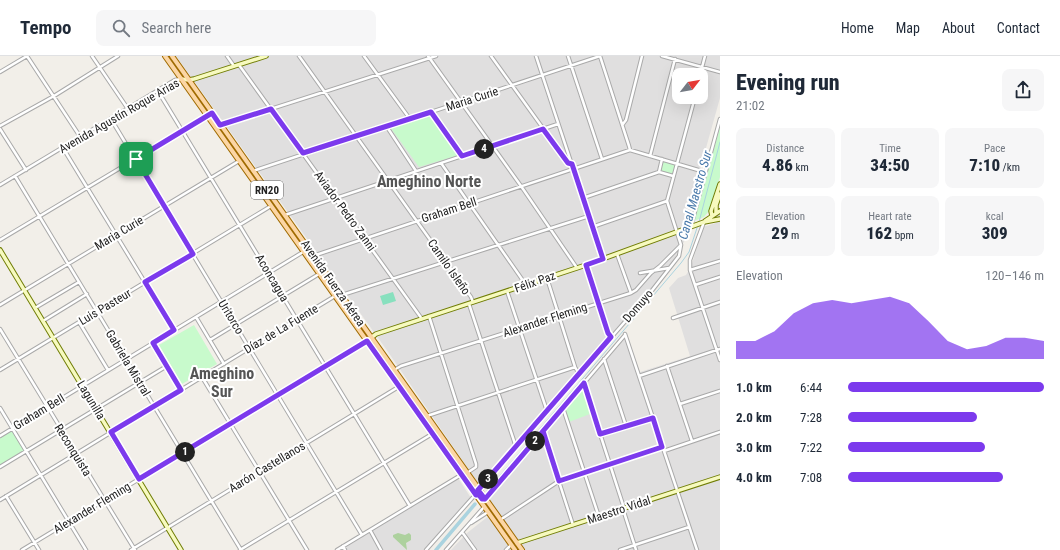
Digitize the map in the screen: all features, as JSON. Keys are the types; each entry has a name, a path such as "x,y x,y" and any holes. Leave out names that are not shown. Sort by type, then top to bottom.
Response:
{"main road":[{"name":"Avenida Fuerza Aérea","path":"165,56 515,550"},
{"name":"Avenida Fuerza Aérea","path":"172,56 478,490 522,550"},
{"name":"Avenida Agustín Roque Arias","path":"181,79 189,80 266,56"},
{"path":"712,216 711,211 720,184"},
{"path":"718,212 716,205 720,194"},
{"name":"Félix Paz","path":"704,222 718,212"},
{"name":"Félix Paz","path":"367,341 376,334 586,265 691,226 720,218"},
{"name":"Lagunilla","path":"0,250 181,550"},
{"name":"Maestro Vidal","path":"517,543 720,477"},
{"path":"476,495 482,499 485,499"}],"street":[{"path":"0,72 27,56 81,138"},
{"path":"92,56 128,109"},
{"path":"26,170 0,128 118,56"},
{"path":"228,56 234,66"},
{"name":"Camilo Isleño","path":"299,56 470,297 481,341 516,447"},
{"path":"364,56 410,119"},
{"path":"220,125 436,56"},
{"path":"492,56 568,163 572,164"},
{"path":"536,56 603,259"},
{"path":"568,56 602,159"},
{"path":"600,56 630,150 705,172"},
{"name":"Maria Curie","path":"253,171 303,153 357,137 600,56"},
{"path":"623,125 626,120 642,56"},
{"path":"662,56 720,72"},
{"path":"703,67 705,56"},
{"path":"429,57 521,186 576,268"},
{"path":"650,156 675,60"},
{"name":"Aviador Pedro Zanni","path":"239,65 422,319"},
{"name":"Avenida Agustín Roque Arias","path":"0,185 176,80 181,79"},
{"name":"Aconcagua","path":"158,91 410,506"},
{"path":"681,245 667,201 693,104"},
{"path":"431,112 462,156"},
{"path":"0,240 212,113"},
{"name":"Uritorco","path":"111,119 362,535"},
{"path":"691,226 720,119"},
{"path":"284,216 558,124"},
{"path":"387,127 416,171"},
{"path":"63,148 174,330"},
{"name":"Graham Bell","path":"313,256 630,150"},
{"path":"659,172 662,159"},
{"name":"Maria Curie","path":"0,305 239,161"},
{"path":"441,163 526,285"},
{"path":"583,198 659,172 674,176"},
{"name":"Gabriela Mistral","path":"15,176 241,550"},
{"path":"592,227 667,201"},
{"name":"Luis Pasteur","path":"0,370 271,206"},
{"name":"Díaz de La Fuente","path":"0,500 335,296 589,216"},
{"path":"704,222 690,260 690,270 720,360"},
{"name":"Domuyo","path":"478,490 671,268 680,255 681,245"},
{"name":"Alexander Fleming","path":"393,370 441,353 631,293 636,290 681,245"},
{"name":"Graham Bell","path":"0,436 303,252"},
{"path":"617,254 631,293"},
{"path":"690,270 720,260"},
{"path":"586,265 608,333 611,337"},
{"path":"640,273 671,268"},
{"path":"210,340 319,274"},
{"path":"695,285 720,277"},
{"path":"547,278 575,367 579,374"},
{"path":"35,308 79,282"},
{"path":"507,291 547,411"},
{"path":"43,321 87,294"},
{"path":"673,318 720,302"},
{"path":"429,316 476,464 476,466 467,474"},
{"path":"196,317 224,364"},
{"path":"80,322 108,370"},
{"name":"Reconquista","path":"0,329 135,549"},
{"name":"Domuyo","path":"485,499 625,334 639,376"},
{"name":"Alexander Fleming","path":"22,550 367,341"},
{"path":"153,343 181,390"},
{"path":"697,550 639,376 720,348"},
{"path":"604,359 626,426"},
{"path":"0,467 167,366"},
{"path":"667,366 692,441"},
{"path":"426,416 575,367"},
{"path":"202,377 307,550"},
{"path":"584,383 636,550"},
{"name":"Aarón Castellanos","path":"131,550 135,549 168,527 403,384"},
{"path":"680,404 720,391"},
{"path":"0,408 86,550"},
{"path":"563,408 599,517"},
{"path":"600,434 653,418"},
{"path":"543,431 573,526"},
{"path":"664,451 720,432"},
{"path":"241,550 432,434"},
{"path":"500,520 559,481 662,447"},
{"path":"337,550 461,475"},
{"path":"426,550 476,495"},
{"path":"6,496 39,550"},
{"path":"446,550 484,507"},
{"path":"468,526 488,512"},
{"path":"620,550 689,527"},
{"path":"370,530 381,550"},
{"path":"462,532 475,550"},
{"path":"506,550 511,545"},
{"path":"343,546 345,550"}],"shaded area":[{"path":"176,56 720,56 720,98 699,173 685,240 666,274 650,290 480,486 386,349"},
{"path":"720,208 720,550 451,550 467,533 495,511 487,498 627,336 640,372 690,356 669,288 678,278 686,275 691,267 703,227 716,223 718,209"},
{"path":"458,478 471,498 423,550 341,550"}],"green space":[{"path":"431,115 459,155 419,167 390,127"},
{"path":"720,127 720,177 709,211 704,217 694,221"},
{"path":"663,161 675,165 672,175 661,172"},
{"path":"393,292 396,301 383,305 380,296"},
{"path":"194,325 217,364 182,384 159,345"},
{"path":"583,390 590,414 569,422 565,411"},
{"path":"12,428 26,451 0,467 0,436"},
{"path":"398,533 405,535 409,533 411,535 411,540 406,543 407,550 393,537 393,535"}],"waterway":[{"name":"Canal Maestro Sur","path":"699,222 720,142"},
{"name":"Canal Maestro Sur","path":"486,492 681,263 689,252 698,225"},
{"name":"Canal Maestro Sur","path":"436,550 475,504"}],"district":[{"name":"Ameghino Norte","path":"429,181"},
{"name":"Ameghino Sur","path":"222,382"}],"route":[{"path":"136,159 193,254 145,282 174,330 153,343 181,390 111,432 139,479 367,341 476,495 479,495 483,500 485,499 543,431 559,481 662,447 653,418 600,434 584,383 543,431 491,492 485,499 478,490 611,337 608,333 586,265 603,259 572,164 568,163 543,129 462,156 431,112 357,137 303,153 271,109 220,125 212,113 136,159"}]}
